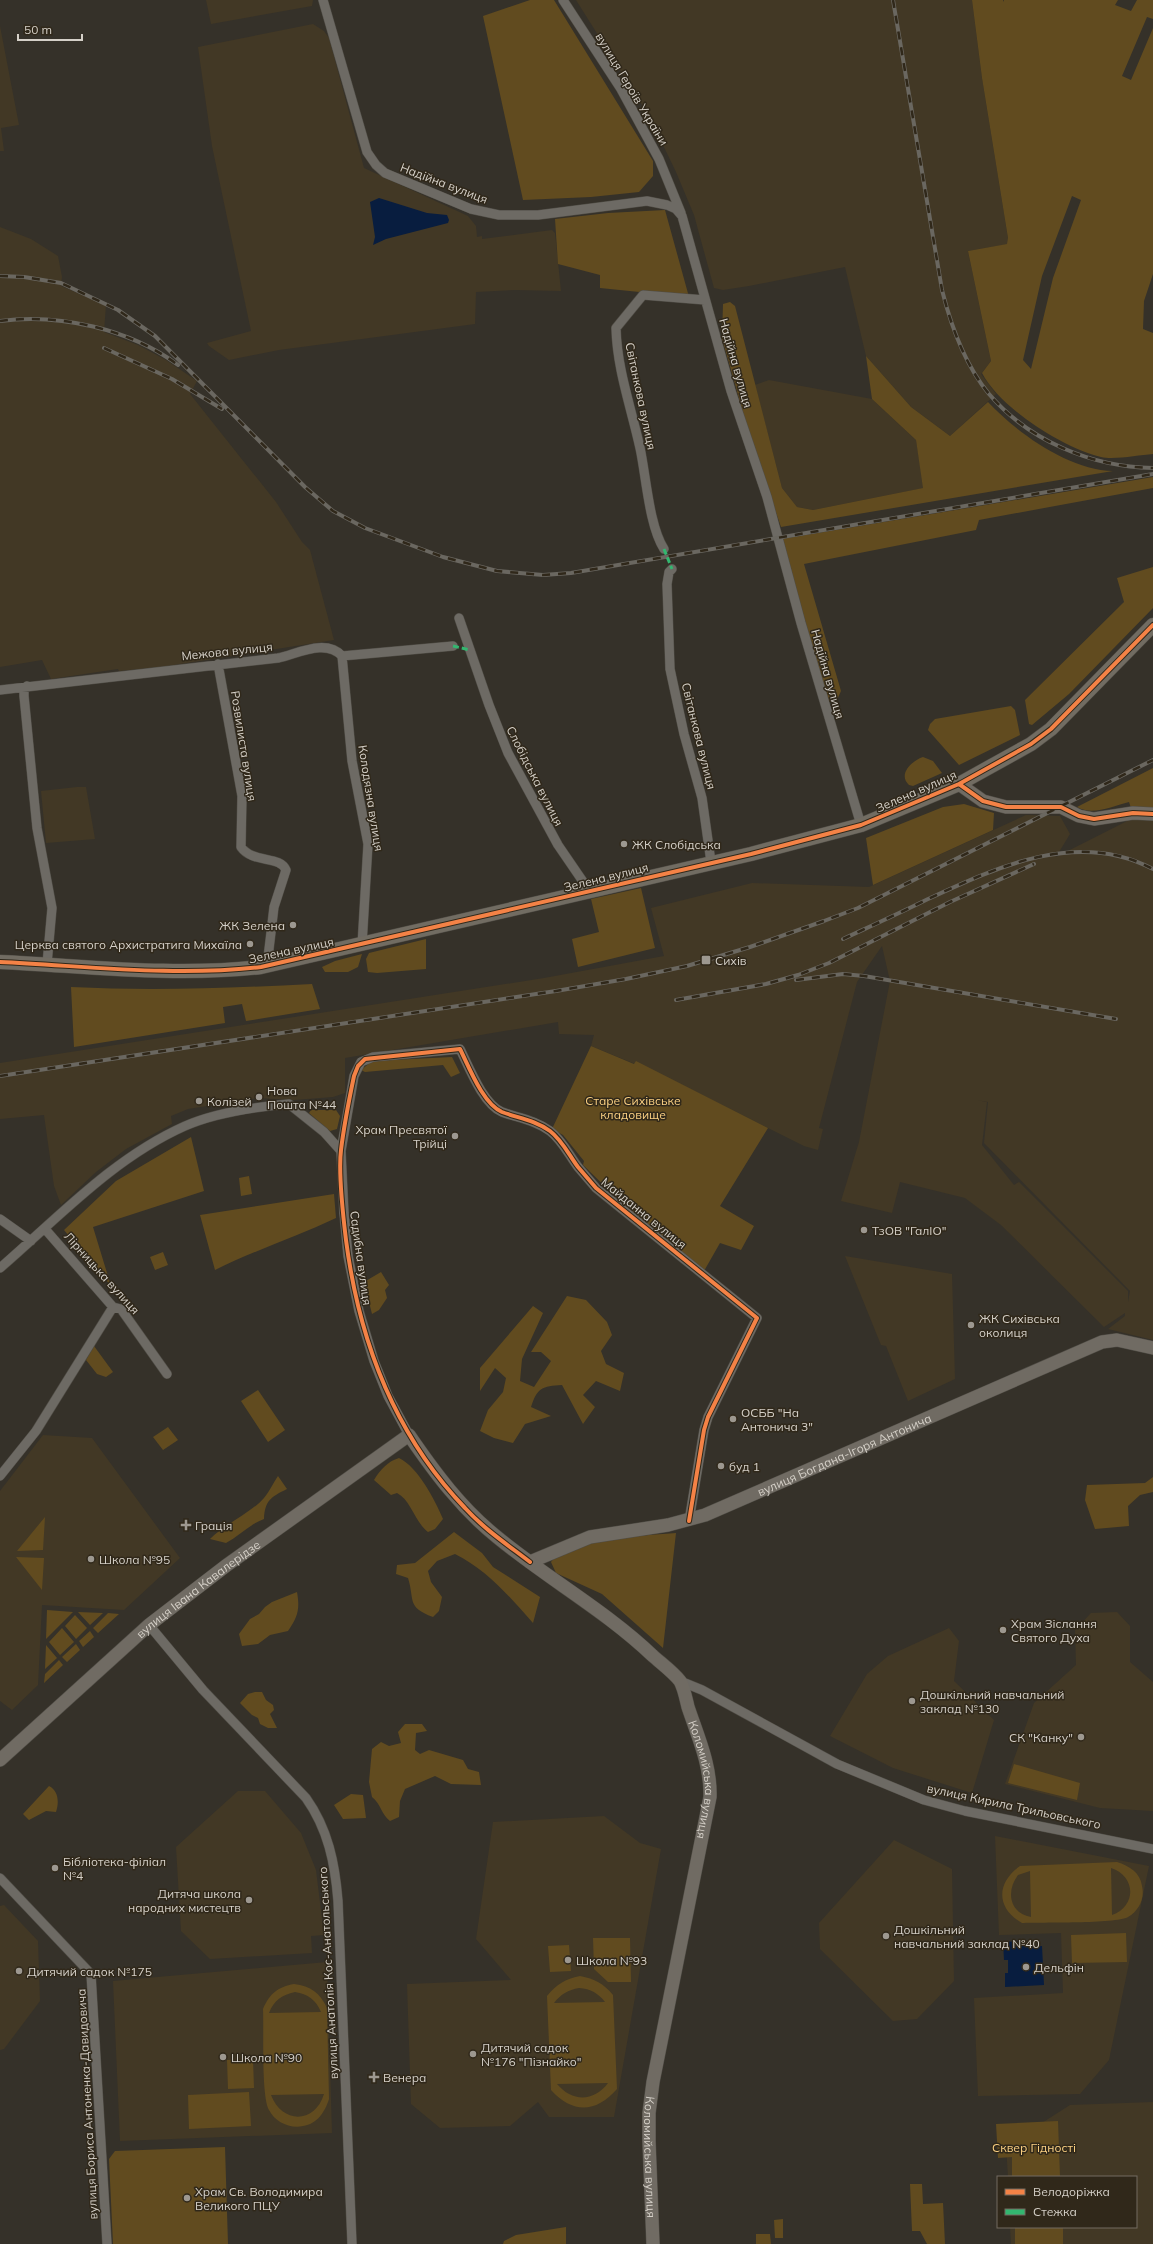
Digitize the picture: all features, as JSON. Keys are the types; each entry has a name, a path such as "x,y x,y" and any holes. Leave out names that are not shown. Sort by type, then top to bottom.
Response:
{"main road":[{"name":"Зелена вулиця","path":"0,962 190,972 236,970 267,966 587,892 861,825 959,784 1020,751 1051,728 1153,625"},
{"path":"959,784 983,801 1006,807 1061,807 1079,816 1094,820 1133,813 1153,814"},
{"name":"вулиця Богдана-Ігоря Антонича","path":"530,1562 590,1537 689,1521 877,1442 1102,1342 1117,1340 1153,1348"},
{"name":"Коломийська вулиця","path":"409,1435 431,1467 466,1509 497,1537 530,1562 630,1633 680,1681 706,1759 710,1778 710,1797 649,2113 653,2244"},
{"name":"вулиця Івана Кавалерідзе","path":"0,1760 149,1625 227,1565 409,1435"}],"street":[{"name":"Надійна вулиця","path":"323,0 367,152 376,166 385,173 470,209 499,215 538,215 647,202 667,205 676,209 682,216 731,392 767,497 801,623 861,825"},
{"name":"вулиця Героїв України","path":"563,0 621,89 659,159 682,216"},
{"name":"Світанкова вулиця","path":"664,548 656,533 640,446 623,381 617,350 616,328 643,295 705,300"},
{"name":"Світанкова вулиця","path":"672,569 669,572 667,584 670,670 684,734 702,798 712,862"},
{"name":"Слобідська вулиця","path":"460,618 489,705 508,753 558,845 584,883 587,892"},
{"name":"Межова вулиця","path":"0,690 278,658 299,651 324,648 333,649 342,656 453,646"},
{"name":"Колодязна вулиця","path":"342,656 352,761 368,850 362,944"},
{"name":"Розвилиста вулиця","path":"218,664 242,796 241,847 250,856 281,863 286,870 274,907 267,966"},
{"path":"27,686 24,696 37,828 52,908 47,964"},
{"name":"Майданна вулиця","path":"350,1098 356,1070 365,1059 460,1049 485,1096 492,1106 503,1112 531,1120 550,1131 558,1138 578,1167 596,1188 757,1318 708,1418 704,1430 689,1521"},
{"name":"Садибна вулиця","path":"350,1098 340,1151 346,1235 360,1316 383,1382 409,1435"},
{"path":"0,1268 98,1181 139,1152 185,1126 216,1116 289,1104 324,1132 340,1151"},
{"path":"0,1219 31,1241"},
{"name":"Лірницька вулиця","path":"45,1229 113,1307 121,1309 167,1374"},
{"path":"0,1476 36,1431 113,1307"},
{"name":"вулиця Анатолія Кос-Анатольського","path":"149,1625 203,1690 306,1798 318,1814 328,1840 333,1859 338,1901 352,2244"},
{"name":"вулиця Кирила Трильовського","path":"680,1681 702,1690 837,1764 924,1800 965,1810 1153,1848"},
{"name":"вулиця Бориса Антоненка-Давидовича","path":"0,1878 91,1974 107,2244"}],"shaded area":[{"path":"206,0 313,0 312,6 211,24"},
{"path":"576,0 972,0 982,78 1009,244 968,251 991,361 981,374 996,394 950,436 911,407 866,356 845,267 749,286 723,290 714,288 694,215 676,172 649,116"},
{"path":"313,24 324,31 329,38 364,168 468,216 476,226 477,237 482,236 482,239 552,230 555,233 561,291 515,290 476,292 475,324 279,350 229,360 209,346 207,343 251,331 212,146 198,47"},
{"path":"0,26 19,125 1,128 4,151 0,151"},
{"path":"0,227 31,239 58,256 62,277 61,286 106,305 104,332 138,345 166,360 197,381 190,394 276,502 302,542 310,550 334,640 161,667 119,671 118,669 51,679 42,660 0,667"},
{"path":"769,380 872,399 916,440 924,488 813,510 797,507 782,488 755,385"},
{"path":"86,787 95,839 46,843 41,791"},
{"path":"1026,815 1060,816 1070,834 1056,857 1135,817 1153,817 1153,1340 1108,1329 1125,1316 1125,1313 1104,1327 1001,1225 965,1198 900,1182 892,1213 841,1201 859,1142 890,981 882,946 857,982 819,1128 823,1129 818,1150 804,1146 636,1062 635,1064 591,1046 594,1035 559,1034 558,1022 345,1058 345,1093 333,1097 294,1100 258,1098 188,1109 171,1116 172,1124 126,1149 96,1172 61,1205 54,1186 44,1115 0,1119 0,1063 544,978 664,956 651,908 752,883 869,887","holes":["976,1100 988,1102 984,1143 1130,1291 1128,1302 1128,1291 1019,1182 1014,1185 982,1145 987,1102"]},
{"path":"845,1256 952,1274 955,1379 908,1401 886,1346 881,1345"},
{"path":"43,1435 92,1438 180,1558 124,1610 42,1605 38,1685 12,1710 0,1701 0,1491"},
{"path":"1117,1612 1130,1626 1130,1662 1153,1682 1153,1811 1100,1808 1005,1784 1034,1703 1076,1665 1075,1630 1091,1613"},
{"name":"Дошкільний навчальний заклад №130","path":"949,1628 959,1641 954,1681 994,1720 972,1793 893,1768 830,1736 867,1674 888,1656"},
{"name":"Дитяча школа народних мистецтв","path":"238,1791 265,1791 301,1833 316,1870 324,1935 311,1936 312,1953 210,1959 181,1931 176,1847"},
{"name":"Школа №93","path":"604,1816 640,1843 661,1849 614,2117 549,2117 538,2102 510,2126 440,2128 411,2104 407,1984 511,1980 476,1939 493,1822"},
{"path":"995,1836 1149,1866 1109,2060 1080,2094 978,2096 974,1998 1063,1993 1061,1933 999,1935"},
{"name":"Дошкільний навчальний заклад №40","path":"894,1840 952,1869 954,1981 917,2019 893,2021 820,1949 819,1923"},
{"name":"Дитячий садок №175","path":"4,1905 38,1941 40,2001 4,2049 0,2050 0,1906"},
{"name":"Школа №90","path":"327,1962 332,2133 120,2141 113,1981"},
{"path":"1153,2102 1153,2244 1011,2244 1010,2228 1137,2228 1137,2176 1008,2176 1006,2146 1070,2105"}],"green space":[{"path":"530,0 554,0 653,161 653,176 639,192 591,197 523,200 483,16"},
{"path":"972,0 1003,0 1003,2 1004,0 1118,0 1115,5 1131,11 1137,0 1153,0 1153,19 1147,17 1122,76 1131,80 1153,28 1153,274 1144,301 1143,329 1153,333 1153,454 1106,458 1069,445 1051,436 1018,413 1003,400 982,373 991,361 968,251 1007,244 1008,238 982,78","holes":["1072,196 1081,200 1053,278 1031,369 1023,360 1042,276"]},
{"path":"665,210 689,297 600,288 600,275 558,264 555,219 608,213"},
{"path":"730,302 735,306 782,488 797,507 813,510 923,488 916,440 872,399 866,356 911,407 950,436 988,402 1014,426 1045,448 1079,464 1096,469 1113,471 781,527 750,437 722,338 723,304"},
{"path":"1153,477 1153,488 979,520 976,530 804,564 841,691 837,700 832,703 827,699 782,539"},
{"path":"1153,567 1153,608 1069,694 1032,725 1029,724 1025,700 1124,602 1117,578"},
{"path":"1011,706 1015,710 1020,735 959,765 928,730 930,724 935,719"},
{"path":"923,757 933,761 942,773 913,786 909,785 905,776 908,768 915,761"},
{"path":"1153,768 1153,808 1131,808 1129,802 1109,808 1089,811 1077,807"},
{"path":"964,804 994,813 993,830 873,885 866,838 943,807"},
{"path":"641,888 655,948 578,967 572,939 599,932 591,899"},
{"path":"426,939 426,969 377,973 368,972 366,959 369,953"},
{"path":"362,954 358,967 348,972 325,972 322,967 335,961"},
{"path":"312,984 320,1009 246,1021 242,1004 223,1007 225,1023 74,1047 71,987 132,989 252,987"},
{"name":"Старе Сихівське кладовище","path":"591,1046 634,1064 636,1061 768,1128 720,1206 754,1226 741,1250 720,1243 704,1271 657,1233 612,1193 583,1165 584,1161 563,1135 552,1129"},
{"path":"452,1057 460,1073 451,1077 443,1065 365,1072 361,1070 372,1061"},
{"path":"311,1110 336,1110 340,1116 337,1129 330,1131 309,1113"},
{"path":"191,1137 204,1191 93,1227 111,1286 64,1230 116,1181"},
{"path":"249,1176 252,1194 241,1196 239,1178"},
{"path":"334,1194 336,1218 215,1270 200,1215"},
{"path":"163,1252 168,1265 155,1270 150,1257"},
{"path":"381,1272 389,1285 385,1290 387,1298 379,1310 372,1314 364,1282"},
{"path":"567,1296 586,1300 607,1322 612,1335 601,1351 606,1364 624,1373 620,1391 596,1381 583,1395 595,1407 583,1424 562,1385 545,1387 538,1392 531,1407 551,1416 525,1424 513,1443 494,1438 480,1431 488,1410 503,1392 506,1378 495,1368 480,1391 480,1368 533,1306 543,1313 522,1359 520,1381 534,1387 551,1361 541,1352 531,1352"},
{"path":"94,1346 113,1372 106,1377 97,1374 86,1360"},
{"path":"258,1390 285,1430 268,1442 241,1401"},
{"path":"168,1427 178,1440 163,1450 153,1437"},
{"path":"399,1458 406,1462 419,1476 435,1503 443,1519 435,1529 428,1532 419,1522 402,1496 397,1493 391,1495 374,1480 385,1466 391,1461"},
{"path":"278,1476 287,1489 277,1494 267,1503 264,1519 226,1543 210,1539 259,1503"},
{"path":"1153,1477 1153,1492 1140,1495 1128,1506 1129,1526 1095,1529 1085,1500 1087,1485 1145,1483"},
{"path":"45,1517 43,1550 17,1551"},
{"path":"454,1532 482,1553 493,1567 540,1597 533,1623 507,1594 488,1576 467,1560 455,1554 437,1561 428,1571 431,1582 442,1597 439,1611 433,1617 419,1610 415,1606 408,1578 396,1574 397,1565 415,1563"},
{"path":"676,1533 663,1648 602,1594 556,1573 551,1562 561,1553 591,1542"},
{"path":"16,1557 44,1558 42,1590"},
{"path":"297,1592 297,1613 288,1631 270,1635 258,1644 242,1646 239,1634 250,1619 259,1614 272,1602"},
{"path":"47,1610 73,1612 46,1639"},
{"path":"78,1612 103,1613 90,1625"},
{"path":"108,1613 119,1614 98,1633 93,1628"},
{"path":"75,1615 87,1628 76,1639 65,1626"},
{"path":"62,1628 74,1642 60,1655 49,1642"},
{"path":"90,1631 94,1637 83,1647 79,1641"},
{"path":"76,1644 80,1650 67,1662 62,1657"},
{"path":"46,1645 57,1658 45,1669"},
{"path":"59,1660 63,1665 44,1683 45,1674"},
{"path":"262,1692 266,1700 273,1705 274,1710 270,1714 277,1728 268,1728 260,1724 258,1718 252,1715 240,1703 248,1694"},
{"path":"405,1724 422,1724 427,1731 416,1733 415,1750 420,1754 429,1750 463,1760 468,1769 479,1772 481,1785 451,1784 435,1776 405,1789 400,1801 399,1817 390,1821 372,1797 369,1782 372,1749 381,1742 389,1746 401,1743 398,1732"},
{"path":"1014,1764 1080,1783 1077,1800 1008,1783"},
{"path":"49,1786 55,1791 56,1794 58,1805 56,1812 46,1811 29,1820 23,1814"},
{"path":"351,1794 363,1795 366,1818 343,1819 334,1805"},
{"path":"1117,1862 1126,1865 1139,1877 1143,1891 1142,1900 1138,1908 1132,1914 1128,1917 1120,1919 1094,1922 1022,1923 1013,1917 1007,1910 1002,1895 1003,1888 1007,1880 1020,1866","holes":["1111,1868 1125,1877 1129,1884 1130,1891 1126,1905 1120,1911 1112,1915","1030,1871 1031,1917 1018,1911 1014,1906 1011,1894 1014,1881 1018,1875"]},
{"path":"1126,1933 1127,1962 1072,1963 1071,1935"},
{"path":"593,1938 630,1938 631,1982 608,1982 594,1969"},
{"path":"569,1945 571,1971 550,1972 548,1946"},
{"path":"580,1976 594,1980 606,1987 613,1995 617,2089 601,2103 584,2108 576,2107 568,2103 559,2098 551,2090 547,1996 554,1988 566,1980","holes":["579,1988 594,1992 605,2002 554,2003 565,1993","608,2083 596,2094 583,2097 576,2097 569,2094 557,2084"]},
{"path":"294,1984 305,1986 314,1991 318,1994 327,2008 329,2099 320,2117 308,2125 298,2127 283,2124 275,2118 269,2110 266,2102 264,2077 263,2009 275,1992 283,1987","holes":["295,1992 304,1994 311,1998 317,2004 321,2012 269,2013 276,2001","324,2094 320,2104 313,2111 298,2117 283,2111 276,2105 271,2095"]},
{"path":"253,2059 254,2088 228,2089 227,2060"},
{"path":"249,2092 251,2126 189,2129 188,2095"},
{"name":"Сквер Гідності","path":"1058,2121 1060,2176 1012,2176 1012,2157 998,2158 996,2124"},
{"path":"225,2147 228,2244 113,2244 109,2159 115,2151"},
{"path":"910,2184 922,2184 923,2204 943,2203 945,2244 927,2244 920,2231 912,2231"},
{"path":"783,2219 783,2238 775,2238 774,2220"},
{"path":"566,2227 566,2244 503,2244 504,2241 516,2235"},
{"path":"1015,2228 1063,2228 1063,2244 1015,2244"},
{"path":"756,2234 770,2234 771,2244 756,2244"}],"water":[{"path":"379,198 427,213 447,215 449,220 448,223 386,239 373,245 375,237 370,202"},
{"name":"Дельфін","path":"1026,1941 1026,1947 1042,1946 1044,1985 1005,1987 1005,1973 1008,1973 1008,1960 1004,1960 1003,1942"}],"railway":[{"path":"893,0 942,290 954,331 973,371 980,383 1005,411 1042,438 1085,457 1107,463 1153,468"},
{"path":"0,276 24,277 61,283 118,310 155,336 305,487 333,511 365,528 443,557 497,571 543,575 571,573 1153,474"},
{"path":"0,321 46,319 93,326 138,342 159,352 178,365"},
{"path":"104,348 172,379 222,409"},
{"path":"0,1076 556,991 626,979 687,966 750,947 858,908 1153,760"},
{"path":"843,939 982,875 1038,857 1067,852 1096,852 1125,857 1153,869"},
{"path":"676,1000 766,984 798,975 829,963 950,902 1034,864"},
{"path":"796,980 843,974 864,976 1116,1019"}],"marked path":[{"path":"664,549 672,569"},
{"path":"453,646 470,650"}],"cycle path":[{"path":"0,962 163,971 228,970 261,967 751,854 861,825 959,784 1031,744 1051,729 1153,625"},
{"path":"959,784 983,801 1006,807 1061,807 1079,816 1094,819 1133,813 1153,814"},
{"path":"530,1562 480,1523 440,1480 400,1417 384,1384 371,1349 360,1314 352,1277 346,1240 340,1171 342,1141 354,1076 358,1066 365,1059 460,1049 477,1084 495,1108 502,1112 538,1124 550,1131 558,1139 578,1167 596,1188 757,1318 708,1417 704,1430 689,1521"}],"place":[{"name":"ЖК Слобідська","path":"624,844"},
{"name":"ЖК Зелена","path":"293,925"},
{"name":"Церква святого Архистратига Михаїла","path":"250,944"},
{"name":"Сихів","path":"706,960"},
{"name":"Нова Пошта №44","path":"259,1097"},
{"name":"Колізей","path":"199,1101"},
{"name":"Храм Пресвятої Трійці","path":"455,1136"},
{"name":"ТзОВ \"ГалІО\"","path":"864,1230"},
{"name":"ЖК Сихівська околиця","path":"971,1325"},
{"name":"ОСББ \"На Антонича 3\"","path":"733,1419"},
{"name":"буд 1","path":"721,1466"},
{"name":"Грація","path":"186,1525"},
{"name":"Школа №95","path":"91,1559"},
{"name":"Храм Зіслання Святого Духа","path":"1003,1630"},
{"name":"Дошкільний навчальний заклад №130","path":"912,1701"},
{"name":"СК \"Канку\"","path":"1081,1737"},
{"name":"Бібліотека-філіал №4","path":"55,1868"},
{"name":"Дитяча школа народних мистецтв","path":"249,1900"},
{"name":"Дошкільний навчальний заклад №40","path":"886,1936"},
{"name":"Школа №93","path":"568,1960"},
{"name":"Дельфін","path":"1026,1967"},
{"name":"Дитячий садок №175","path":"19,1971"},
{"name":"Дитячий садок №176 \"Пізнайко\"","path":"473,2054"},
{"name":"Школа №90","path":"223,2057"},
{"name":"Венера","path":"374,2077"},
{"name":"Храм Св. Володимира Великого ПЦУ","path":"187,2198"}]}
